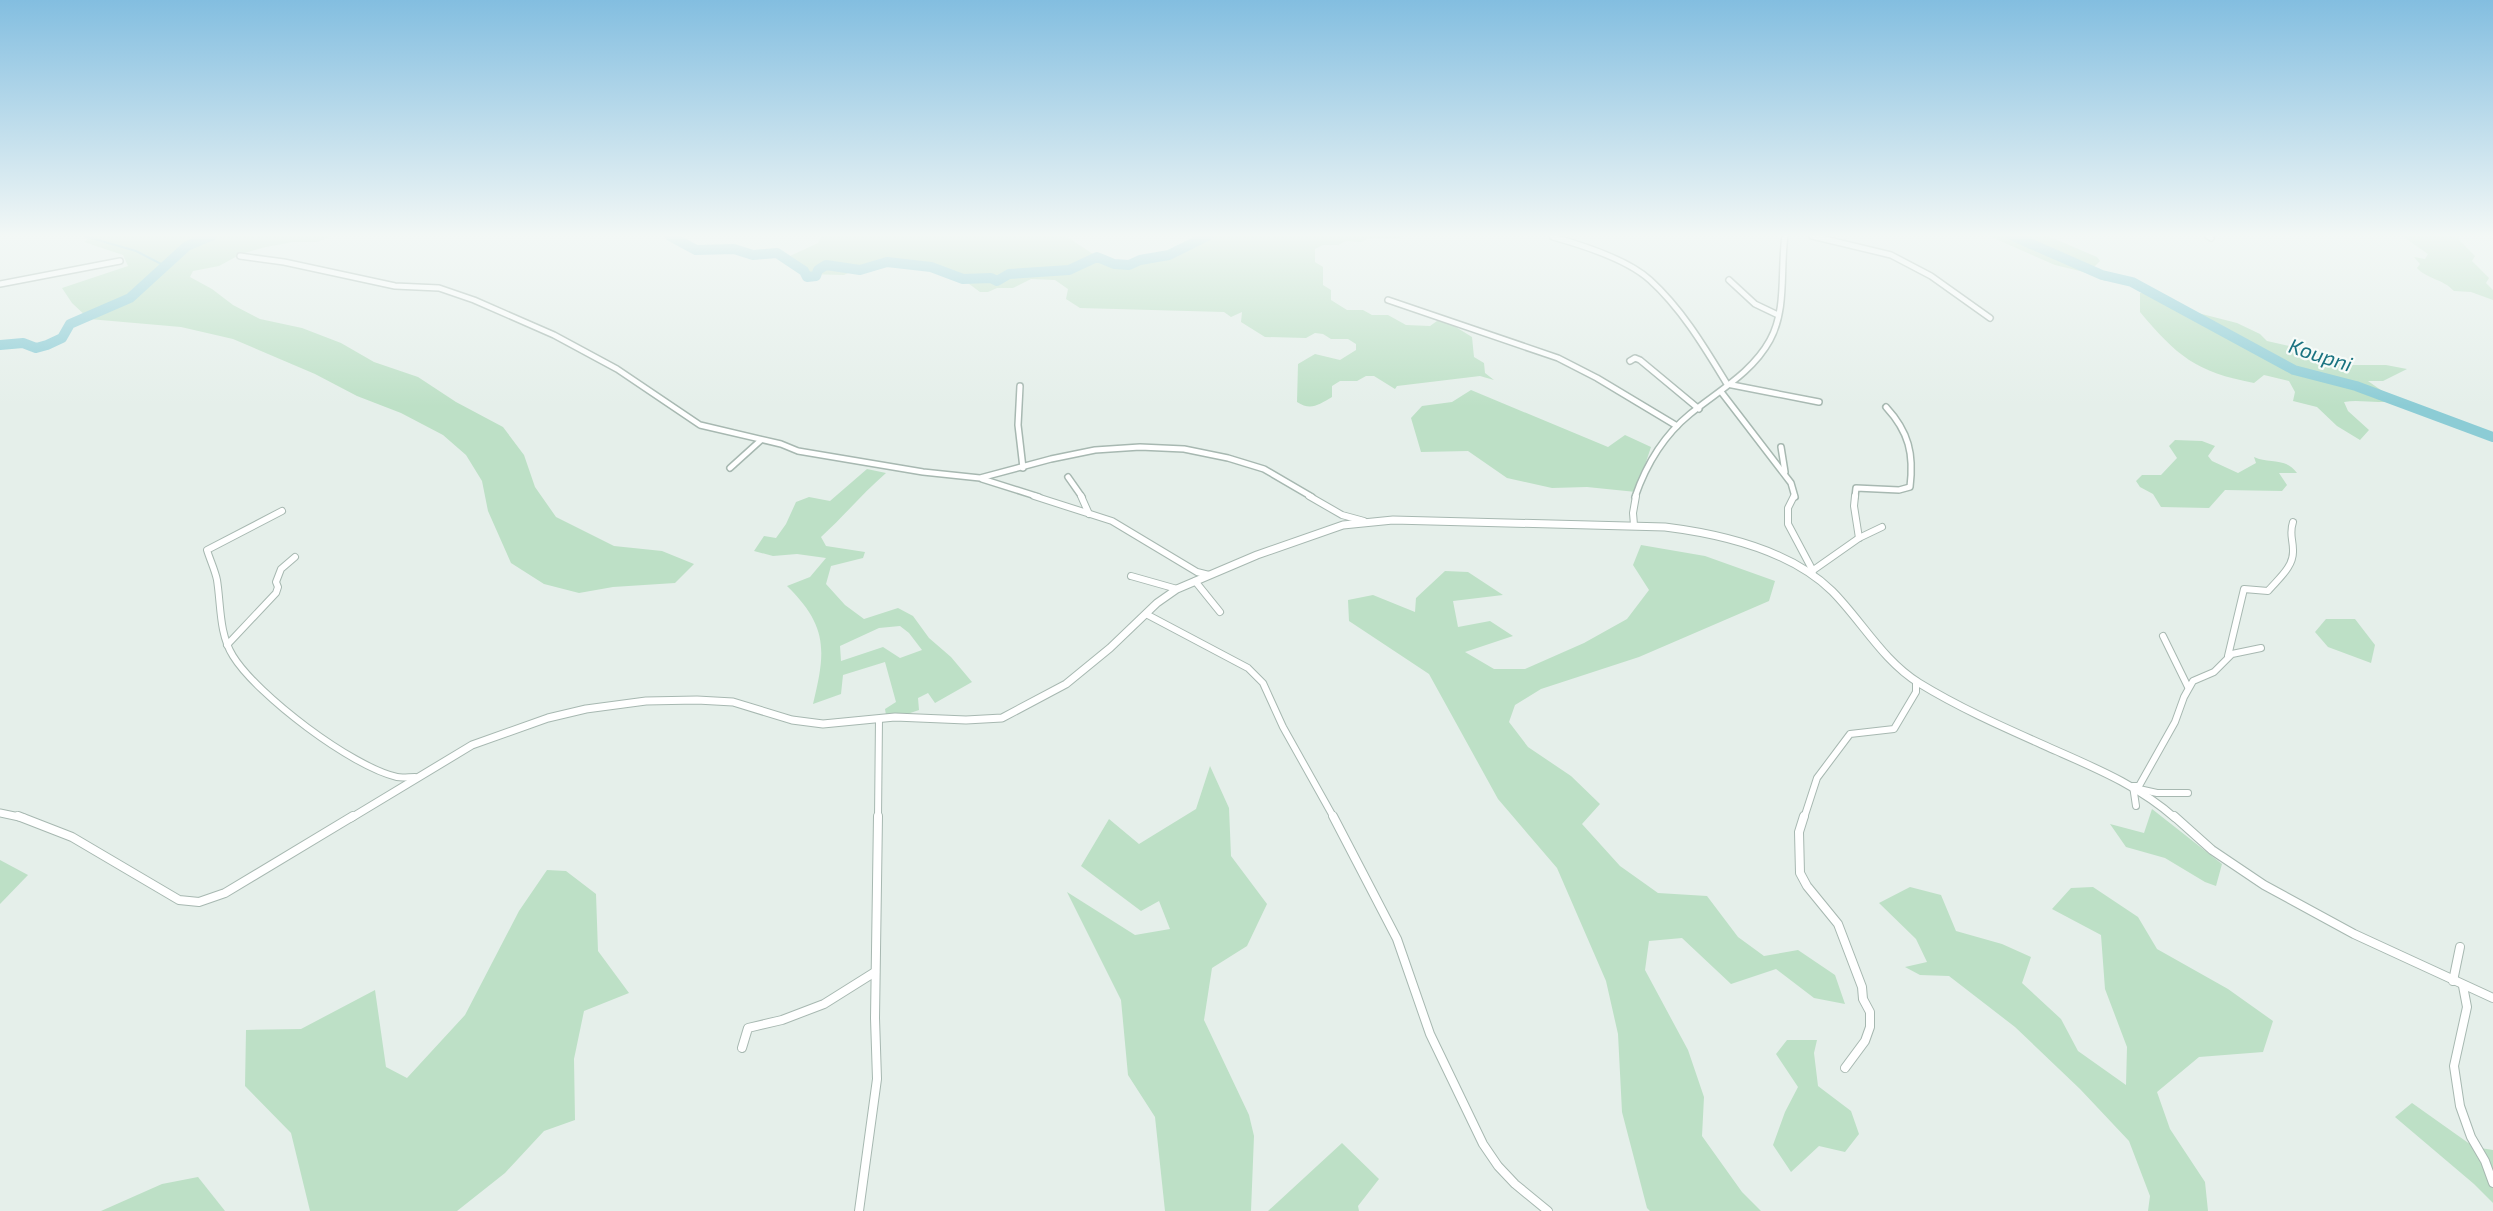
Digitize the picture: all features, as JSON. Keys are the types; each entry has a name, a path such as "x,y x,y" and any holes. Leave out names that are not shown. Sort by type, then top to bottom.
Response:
{"street":[{"path":"452,293 554,335 616,369 700,425 781,444 789,449 821,453 859,462 980,478 1112,521 1197,572 1209,575"},
{"path":"1661,293 1696,334 1722,378 1731,385 1819,402"},
{"path":"1743,293 1755,304 1778,315"},
{"path":"1634,525 1632,504 1651,461 1677,426 1722,393 1756,361 1765,348 1778,315 1780,293"},
{"path":"1954,293 1990,318"},
{"path":"1388,300 1558,358 1597,378 1677,426"},
{"path":"1630,361 1635,358 1640,360 1699,409"},
{"path":"1020,386 1018,425 1023,468"},
{"path":"1722,393 1767,453 1785,472 1795,492 1795,498 1788,508 1788,524 1812,571 1890,658 1916,681 1968,711 2136,787 2157,794 2188,793"},
{"path":"1859,538 1854,506 1856,488 1903,490 1910,487 1913,451 1906,430 1887,407"},
{"path":"730,468 761,440"},
{"path":"980,478 1023,468 1052,458 1112,449 1152,446 1183,448 1226,457 1274,473 1343,515 1358,521 1634,525 1683,529 1722,535 1759,547 1812,571"},
{"path":"1781,447 1785,472"},
{"path":"1068,477 1082,498 1089,514"},
{"path":"282,511 207,550 215,570 227,645 237,663 251,679 291,713 348,755 368,766 411,779 495,735 548,718 627,703 673,700 733,702 792,720 823,724 904,717 980,720 1012,715 1066,684 1177,589 1330,529 1367,521"},
{"path":"2228,657 2244,589 2268,591 2294,558 2295,549 2289,533 2293,522"},
{"path":"1812,571 1859,538 1882,527"},
{"path":"227,645 278,590 276,582 280,569 295,556"},
{"path":"1131,576 1177,589"},
{"path":"1195,581 1220,612"},
{"path":"1146,614 1248,668 1263,683 1283,726 1349,844 1397,939 1430,1034 1483,1144 1498,1166 1515,1184 1548,1211"},
{"path":"2163,636 2182,680 2188,687"},
{"path":"2136,787 2139,786 2175,722 2188,687 2199,677 2214,672 2228,657 2237,652 2261,648"},
{"path":"1845,1068 1865,1041 1870,1027 1870,1012 1863,999 1862,987 1838,924 1807,886 1800,873 1799,832 1811,790 1817,778 1845,740 1855,732 1894,729 1916,692 1916,681"},
{"path":"859,1211 876,1088 875,972 879,719"},
{"path":"0,813 55,828 170,896 185,902 198,903 237,886 422,773"},
{"path":"2136,787 2136,806"},
{"path":"2136,787 2212,850 2256,880 2355,934 2493,998"},
{"path":"2453,981 2460,947"},
{"path":"742,1048 748,1028 782,1020 824,1004 875,972"},
{"path":"2463,986 2467,1007 2454,1066 2460,1106 2471,1137 2485,1161 2493,1183"}],"green space":[{"path":"65,293 217,293 233,305 260,319 302,328 341,343 374,362 418,377 456,402 503,427 524,455 535,487 556,517 614,546 662,551 694,564 675,583 613,587 579,593 544,584 511,563 488,511 482,481 466,455 443,435 401,413 357,396 315,374 233,339 181,327 89,319 72,303"},
{"path":"1067,293 1331,293 1331,300 1347,310 1363,310 1372,315 1388,315 1406,325 1430,326 1437,321 1446,321 1472,337 1474,357 1484,363 1485,373 1494,380 1480,376 1397,386 1395,389 1374,376 1366,376 1357,381 1340,381 1332,386 1332,397 1318,404 1306,406 1297,402 1298,364 1315,354 1340,360 1356,350 1356,344 1348,339 1331,339 1323,334 1315,333 1306,338 1265,337 1241,322 1242,312 1231,317 1224,312 1080,308 1066,299"},
{"path":"2140,293 2158,293 2194,312 2237,323 2260,334 2267,341 2311,351 2345,365 2386,365 2407,369 2383,381 2368,381 2395,400 2344,402 2348,411 2369,430 2360,440 2337,426 2317,407 2293,401 2295,392 2289,381 2264,375 2254,383 2234,379 2189,360 2165,340 2140,312"},
{"path":"2472,293 2493,293 2493,300"},
{"path":"1471,390 1608,447 1625,435 1651,447 1636,492 1587,487 1552,488 1507,478 1468,451 1421,452 1411,418 1422,406 1452,402"},
{"path":"2175,440 2202,441 2215,446 2208,456 2212,461 2238,473 2256,463 2254,457 2283,463 2297,473 2279,473 2287,485 2282,491 2225,490 2209,508 2161,507 2153,494 2140,487 2136,481 2142,475 2161,475 2177,458 2169,446"},
{"path":"867,469 886,473 821,537 826,546 865,552 863,558 831,566 826,584 845,605 864,619 898,608 913,616 929,638 951,657 972,682 935,703 928,693 918,698 919,710 887,721 885,709 896,702 885,662 843,675 841,694 813,704 820,669 820,640 817,627 810,614 787,586 810,577 826,558 797,554 773,556 754,551 764,536 776,538 786,524 796,502 809,497 830,501","holes":["900,626 909,633 922,650 900,658 883,647 841,661 840,646 879,628"]},
{"path":"1641,545 1705,556 1775,581 1769,601 1639,657 1541,689 1515,705 1509,722 1528,747 1571,776 1600,804 1582,824 1620,866 1658,893 1707,896 1738,937 1764,956 1798,950 1835,975 1845,1004 1814,998 1776,969 1731,984 1682,938 1649,941 1645,970 1688,1050 1704,1097 1702,1136 1742,1192 1761,1211 1650,1211 1647,1208 1622,1112 1618,1034 1606,981 1557,868 1498,799 1429,674 1349,621 1348,600 1373,595 1415,612 1416,598 1445,571 1468,572 1503,595 1453,601 1458,627 1490,621 1513,636 1465,652 1494,669 1525,669 1584,643 1627,619 1649,590 1633,565"},
{"path":"2326,619 2355,619 2375,645 2371,663 2328,647 2315,632"},
{"path":"1210,766 1229,808 1231,856 1267,904 1247,946 1212,968 1204,1020 1249,1115 1254,1136 1251,1211 1165,1211 1155,1117 1128,1075 1121,1000 1067,892 1135,935 1170,929 1159,901 1141,911 1081,866 1109,819 1139,844 1196,809"},
{"path":"2152,809 2222,864 2216,886 2165,858 2126,847 2110,824 2144,833"},
{"path":"0,860 28,875 0,904"},
{"path":"547,870 566,871 596,894 598,951 629,993 584,1011 574,1059 575,1120 544,1131 505,1173 457,1211 310,1211 291,1133 245,1086 246,1030 301,1029 375,990 386,1067 407,1078 465,1015 519,911"},
{"path":"1910,887 1941,895 1956,931 2002,944 2031,957 2022,983 2061,1019 2078,1051 2126,1085 2127,1047 2105,989 2101,935 2052,909 2071,888 2093,887 2138,917 2157,949 2228,989 2273,1021 2263,1052 2199,1057 2157,1092 2170,1129 2205,1182 2208,1211 2148,1211 2150,1196 2129,1141 2080,1089 2015,1027 1949,976 1920,975 1905,967 1927,962 1916,939 1879,903"},
{"path":"1787,1040 1817,1040 1814,1053 1818,1086 1851,1111 1859,1134 1845,1152 1819,1146 1791,1172 1773,1145 1785,1112 1798,1087 1776,1054"},
{"path":"2412,1103 2474,1147 2493,1150 2493,1203 2395,1117"},
{"path":"1342,1143 1379,1179 1358,1206 1359,1211 1268,1211"},
{"path":"198,1177 225,1211 101,1211 162,1184"}],"waterway":[{"path":"0,345 23,343 36,348 47,345 62,338 70,324 130,298 136,293"},
{"name":"Koupni","path":"2151,293 2294,370 2356,386 2493,437"}]}
